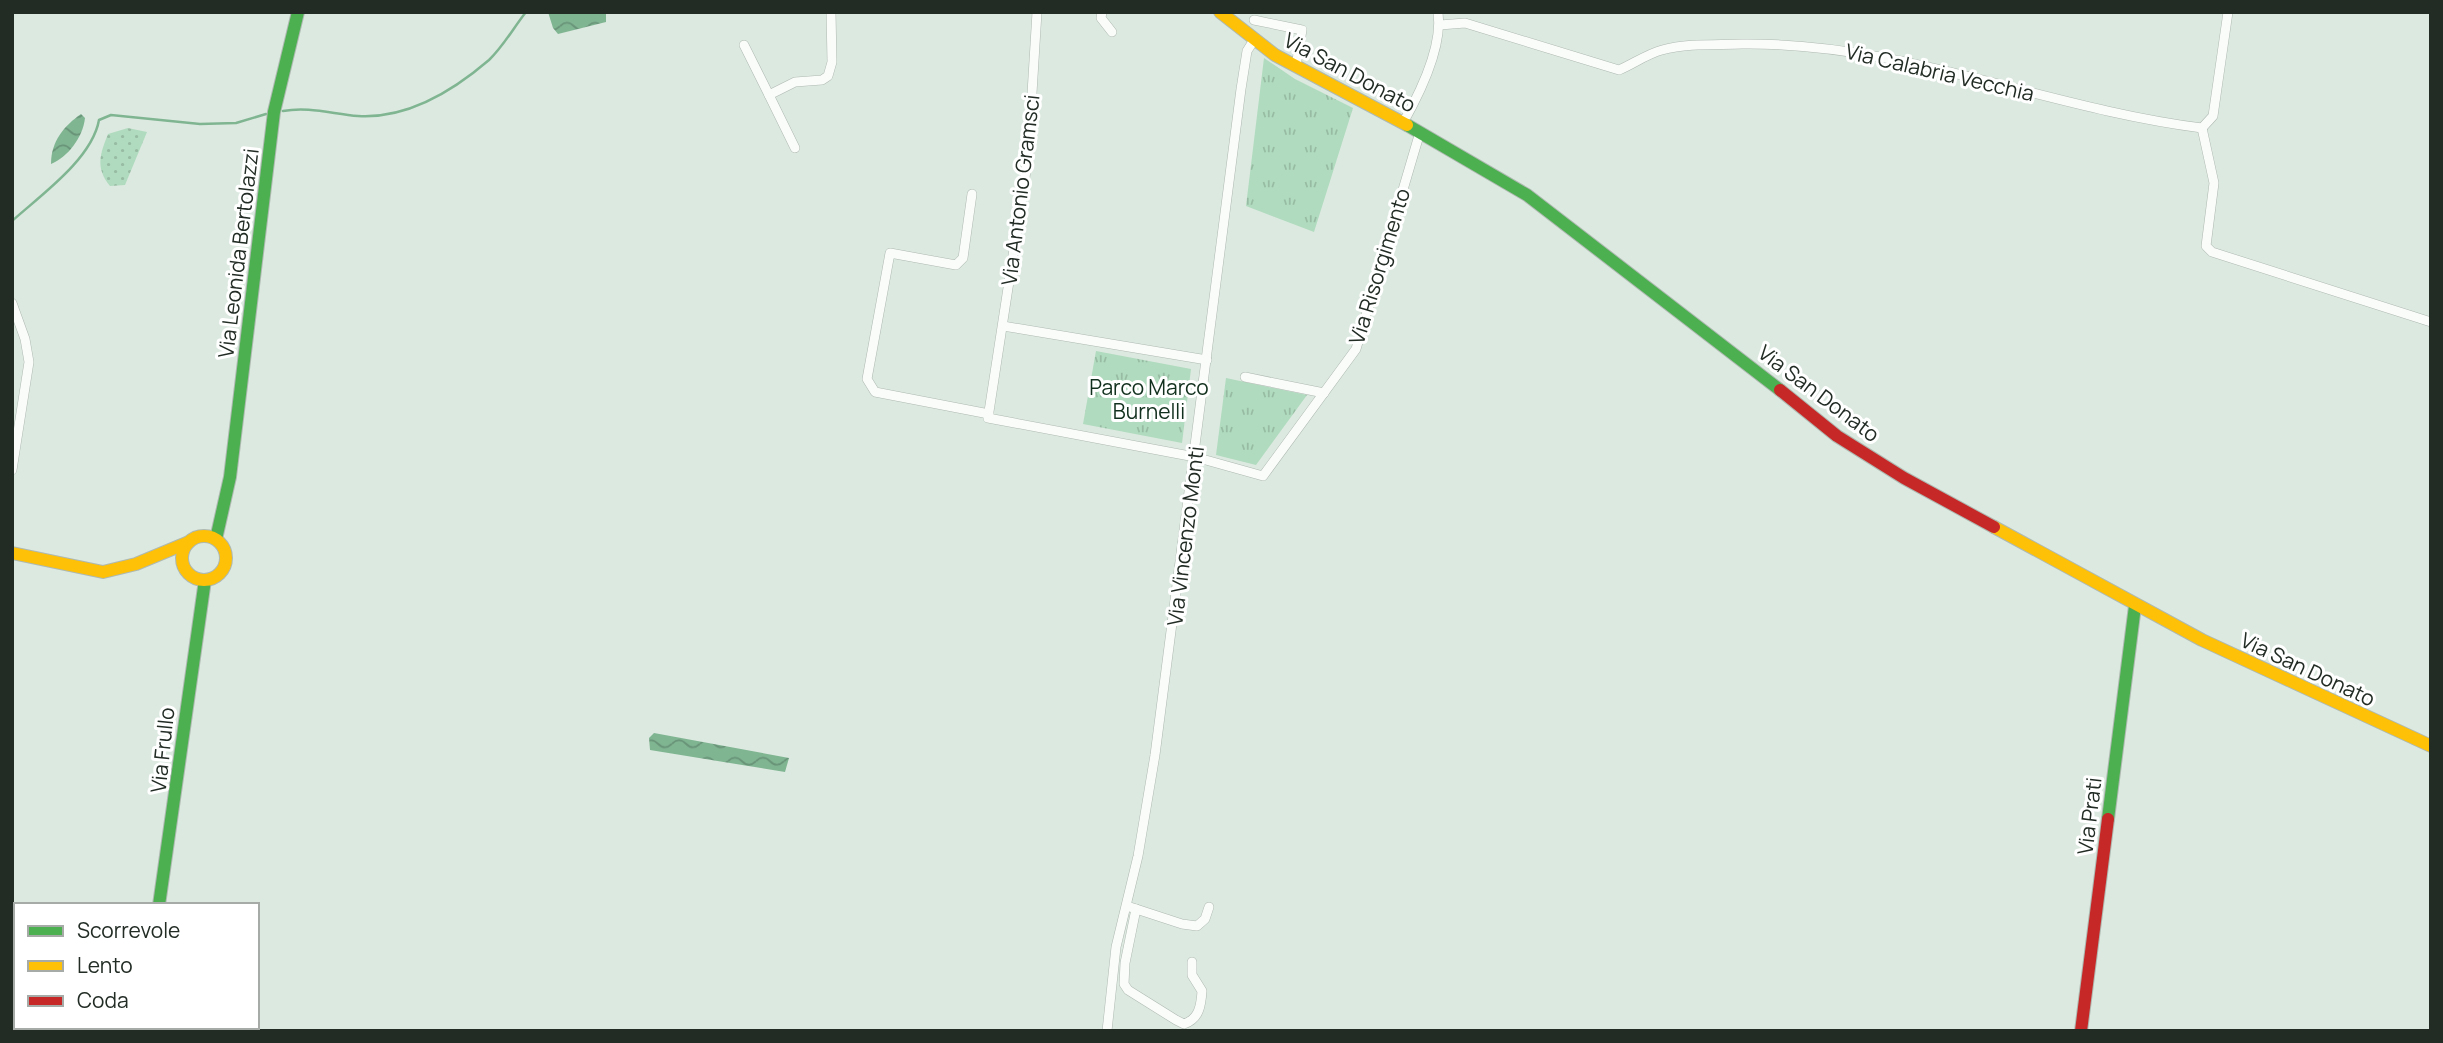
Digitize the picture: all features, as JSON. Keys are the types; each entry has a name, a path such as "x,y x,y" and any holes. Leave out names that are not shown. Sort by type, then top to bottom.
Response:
{"street":[{"name":"Via Leonida Bertolazzi","path":"216,539 225,501 274,113 281,72 298,12"},
{"path":"769,95 795,82 822,80 828,76 832,62 831,12"},
{"name":"Via Antonio Gramsci","path":"989,414 1028,158 1037,12"},
{"path":"1102,12 1101,18 1112,32"},
{"name":"Via San Donato","path":"1220,12 1254,40 1296,66 1420,132 1527,195 1701,327 1837,436 1904,478 2135,606 2276,677 2431,746"},
{"path":"1403,123 1431,58 1440,25 1438,12"},
{"path":"2228,12 2213,116 2202,128 2214,183 2206,246 2212,252 2431,322"},
{"path":"1254,20 1302,30 1296,66"},
{"name":"Via Calabria Vecchia","path":"1440,25 1465,23 1619,70 1661,50 1692,45 1833,47 1936,67 2032,94 2202,128"},
{"name":"Via Vincenzo Monti","path":"1107,1031 1118,934 1148,803 1247,51 1254,40"},
{"path":"744,45 795,148"},
{"name":"Via Risorgimento","path":"1195,457 1263,476 1356,349 1420,132"},
{"path":"972,194 963,258 956,265 890,253 867,379 875,392 989,414 988,418 1195,457"},
{"path":"12,303 25,339 29,362 12,470"},
{"path":"1003,326 1207,360"},
{"path":"1245,376 1324,393"},
{"name":"Via Leonida Bertolazzi","path":"195,539 225,501"},
{"path":"185,568 183,552 195,539"},
{"path":"12,553 103,572 136,564 195,539 216,539 224,548 226,561 216,577 201,579 172,558 158,555"},
{"name":"Via Frullo","path":"159,903 176,805 190,672 202,598 201,579"},
{"name":"Via Prati","path":"2081,1031 2135,606"},
{"path":"1125,905 1197,926 1205,919 1209,907"},
{"path":"1136,909 1129,938 1124,984 1128,990 1184,1024 1198,1015 1202,1000 1200,986 1192,975 1192,962"},
{"path":"1118,934 1129,938"}],"green space":[{"path":"1264,58 1295,79 1353,108 1314,232 1246,206"},
{"path":"128,128 147,132 125,185 110,186 102,173 100,161 103,148 108,134"},
{"name":"Parco Marco Burnelli","path":"1096,351 1191,369 1182,443 1083,424"},
{"path":"1226,378 1307,395 1256,465 1216,455"}],"water":[{"path":"548,12 606,12 606,22 558,34"},
{"path":"81,114 85,118 78,139 63,157 51,164 56,141"},
{"path":"654,733 789,758 785,772 650,750 649,738"}],"waterway":[{"path":"283,111 311,110 376,116 411,108 445,92 489,60 526,12"},
{"path":"12,221 76,162 87,149 99,120 111,115 200,124 236,123 266,114"}],"traffic: fast":[{"path":"216,539 230,477 274,112 298,12"},
{"path":"1407,125 1527,195 1780,390"},
{"path":"159,903 205,580"},
{"path":"2108,819 2135,606"}],"traffic: slow":[{"path":"1220,12 1275,55 1407,125"},
{"path":"1994,527 2202,640 2431,746"},
{"path":"204,536 219,543 226,558 219,573 204,580 189,573 182,558 189,543 204,536"},
{"path":"12,553 103,572 136,564 189,542"}],"traffic: jam":[{"path":"1780,390 1837,436 1904,478 1994,527"},
{"path":"2081,1031 2108,819"}]}
